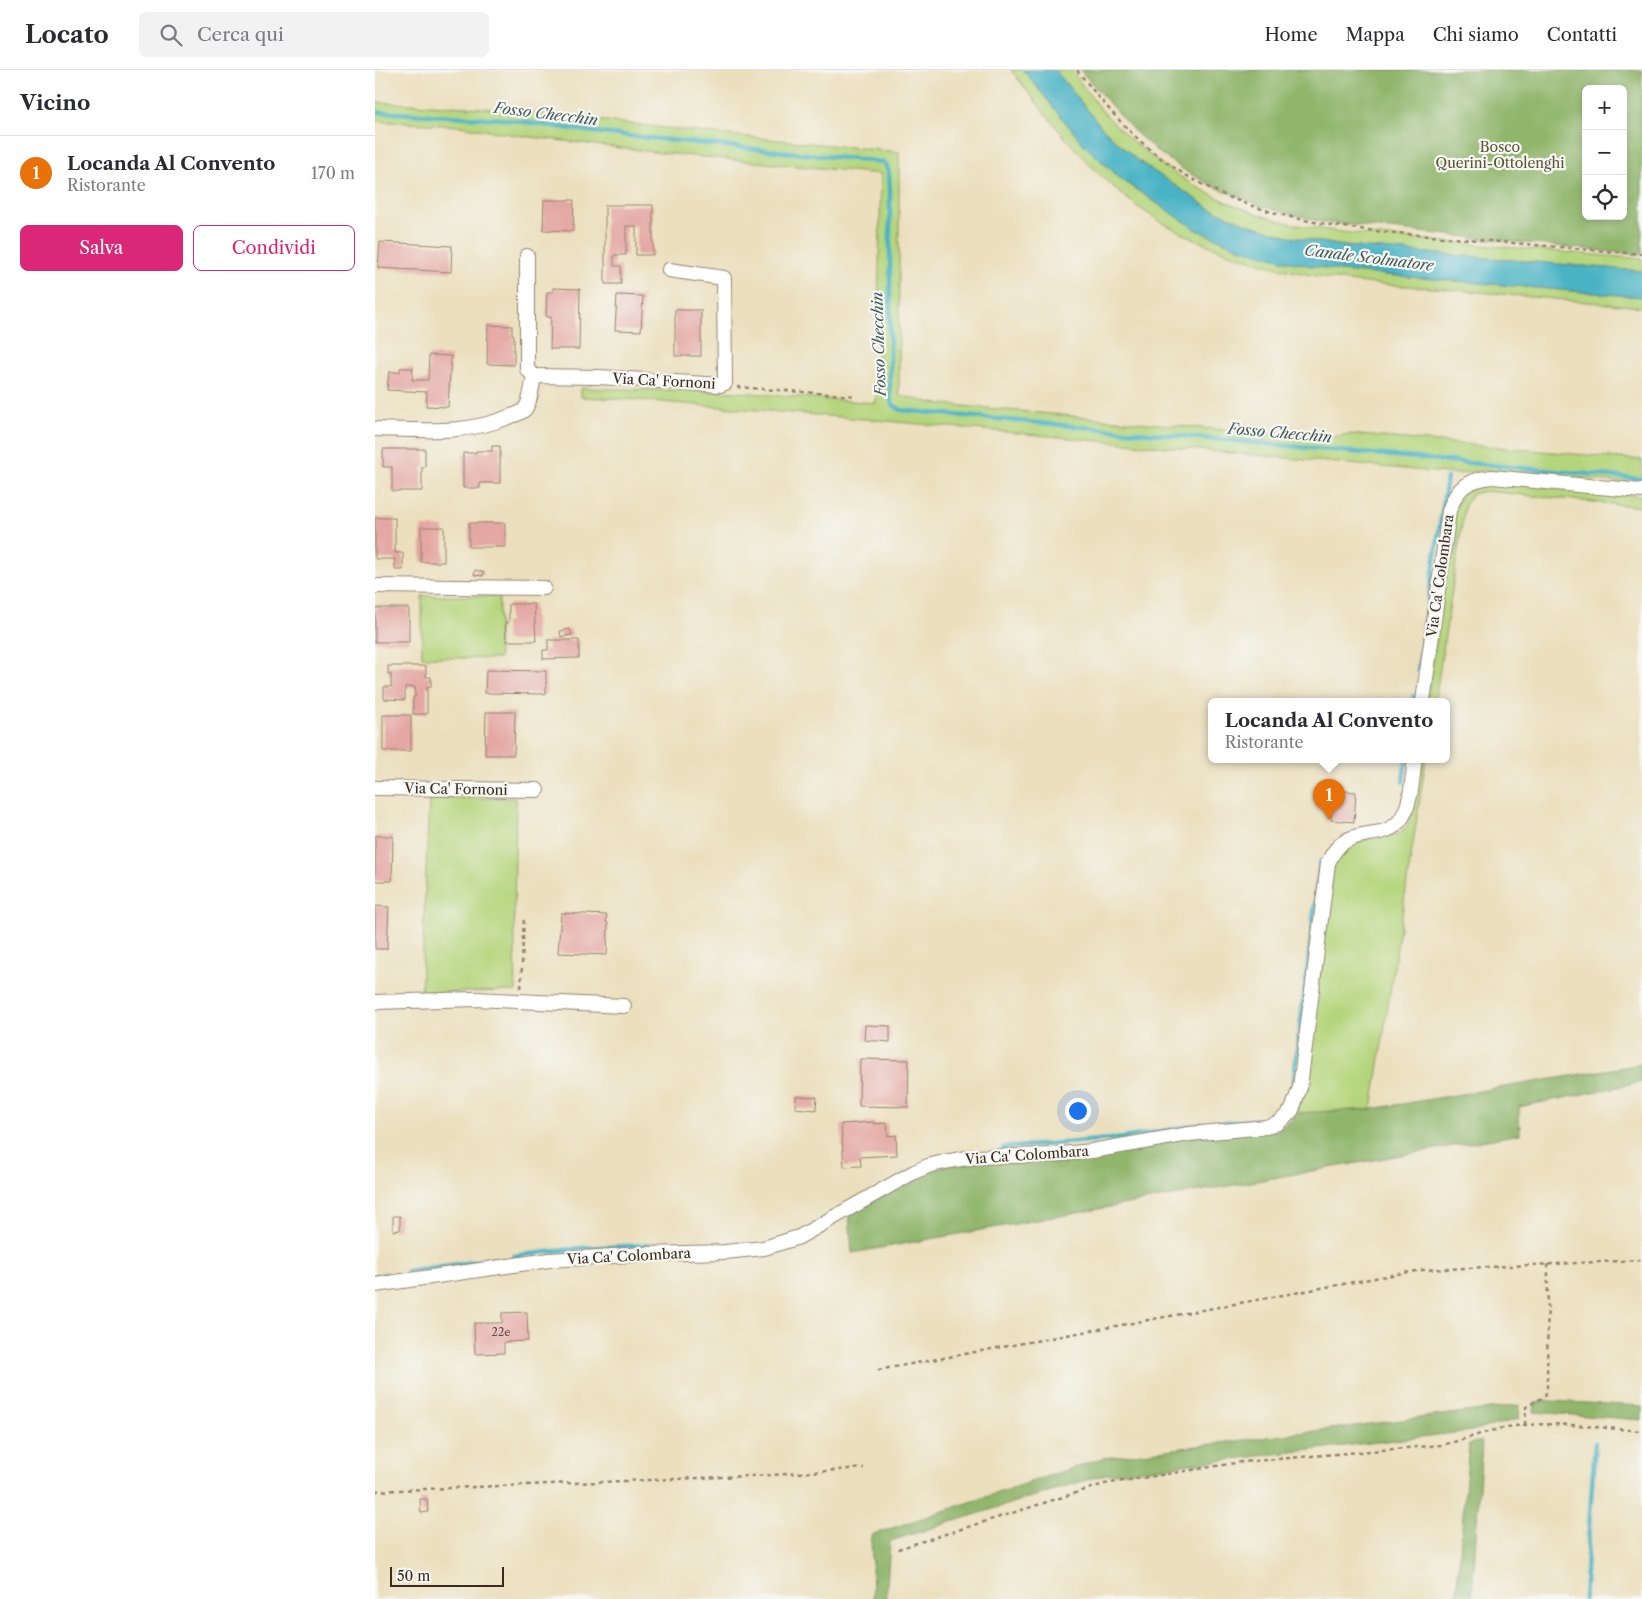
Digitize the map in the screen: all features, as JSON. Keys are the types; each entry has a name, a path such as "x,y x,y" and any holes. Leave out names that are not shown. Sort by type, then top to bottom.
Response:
{"street":[{"path":"375,429 447,430 478,426 503,420 525,409 529,401 534,376 527,369 527,256"},
{"name":"Via Ca' Fornoni","path":"534,376 720,386 725,383 723,278 669,270"},
{"name":"Via Ca' Colombara","path":"1423,698 1449,511 1453,498 1461,489 1474,480 1492,477 1642,491"},
{"path":"375,586 544,588"},
{"name":"Via Ca' Colombara","path":"375,1285 549,1260 646,1254 725,1252 764,1248 799,1237 914,1172 943,1162 973,1157 1052,1155 1092,1151 1189,1134 1254,1129 1278,1123 1292,1110 1300,1087 1328,863 1333,851 1351,838 1392,828 1401,820 1410,794 1414,763"},
{"name":"Via Ca' Fornoni","path":"375,788 537,790"},
{"path":"375,1002 434,999 521,1000 624,1006"}],"path":[{"path":"1077,70 1107,109 1123,126 1157,155 1184,174 1216,191 1265,211 1324,225 1383,232 1642,254"},
{"path":"720,386 855,396"},
{"path":"521,1000 524,916"},
{"path":"878,1370 1423,1270 1642,1260"},
{"path":"1525,1425 1526,1407 1545,1396 1547,1389 1548,1263"},
{"path":"898,1549 1104,1484 1241,1462 1429,1446 1454,1442 1488,1430 1525,1425 1545,1424 1642,1431"},
{"path":"375,1491 773,1475 864,1468"}],"green space":[{"path":"1011,70 1023,70 1085,146 1122,180 1197,230 1239,248 1286,261 1340,271 1642,297 1642,307 1341,280 1270,266 1223,251 1179,232 1158,220 1116,189 1078,152"},
{"path":"1055,70 1071,70 1103,112 1122,132 1165,166 1212,195 1263,216 1307,227 1343,232 1642,259 1642,271 1344,246 1292,237 1247,224 1209,208 1137,160 1103,129"},
{"name":"Bosco Querini-Ottolenghi","path":"1080,70 1642,70 1642,255 1322,222 1264,207 1217,188 1187,172 1158,152 1133,130"},
{"path":"375,102 502,109 709,133 899,152 899,395 932,403 1321,439 1349,434 1642,460 1642,484 1484,470 1457,474 876,420 581,397 581,388 737,392 876,403 881,174 662,153 523,136 460,126 375,121"},
{"path":"1488,482 1642,496 1642,507 1485,491 1472,494 1465,505 1435,698 1427,698 1454,512 1462,493"},
{"path":"422,596 499,596 499,659 422,657"},
{"path":"1418,763 1425,763 1372,1109 1297,1113 1334,861 1349,845 1360,841 1395,835 1402,831 1408,824"},
{"path":"429,798 516,798 514,910 516,991 421,993"},
{"path":"1642,1064 1642,1082 1519,1107 1520,1134 852,1253 849,1214 916,1177 946,1166 1283,1126 1291,1121 1297,1113 1372,1109"},
{"path":"1549,1401 1642,1406 1642,1420 1534,1412 1535,1403"},
{"path":"1520,1405 1519,1419 1471,1431 1106,1474 890,1541 886,1599 873,1599 871,1535 1103,1458"},
{"path":"1482,1441 1472,1599 1456,1599 1469,1444"}],"water":[{"name":"Canale Scolmatore","path":"1023,70 1055,70 1103,129 1137,160 1209,208 1247,224 1292,237 1344,246 1642,271 1642,297 1340,271 1286,261 1239,248 1197,230 1122,180 1085,146"}],"building":[{"path":"544,200 574,200 573,231 543,230"},
{"path":"605,205 653,205 653,255 636,255 636,226 626,226 626,255 614,255 614,266 621,266 621,284 605,284"},
{"path":"380,242 452,246 451,272 378,268"},
{"path":"553,288 580,289 579,349 550,349 551,317 546,317 547,292 553,292"},
{"path":"617,295 643,296 641,331 615,330"},
{"path":"675,310 701,310 701,356 675,356"},
{"path":"488,325 512,326 512,334 514,335 514,365 487,364"},
{"path":"429,355 451,356 448,407 426,406 427,392 387,390 389,372 400,372 400,368 413,368 412,380 428,380"},
{"path":"492,446 500,446 500,483 480,483 480,488 463,488 463,453 492,451"},
{"path":"383,449 425,449 425,467 422,467 422,491 392,491 392,467 383,467"},
{"path":"375,518 395,518 395,553 403,553 403,570 395,570 395,559 375,559"},
{"path":"469,523 505,523 505,547 469,547"},
{"path":"421,527 444,527 444,562 421,562"},
{"path":"475,570 484,572 483,576 474,575"},
{"path":"509,604 534,604 536,641 506,641 505,623 509,622"},
{"path":"375,608 409,608 409,642 375,642"},
{"path":"570,629 572,635 561,637 560,631"},
{"path":"548,640 579,640 579,658 543,659 543,650 548,650"},
{"path":"388,666 426,666 426,677 431,677 431,687 427,687 427,714 413,714 415,687 405,687 405,700 384,699 384,687 391,687 391,674 388,674"},
{"path":"486,670 546,671 546,694 485,693"},
{"path":"486,712 515,712 514,755 485,755"},
{"path":"383,715 411,715 411,751 383,751"},
{"path":"1333,790 1356,792 1354,822 1331,820"},
{"path":"375,836 393,836 392,881 375,881"},
{"path":"375,906 389,907 387,949 375,949"},
{"path":"561,913 607,915 607,955 558,953"},
{"path":"865,1025 890,1026 890,1042 864,1040"},
{"path":"860,1059 909,1060 908,1107 859,1106"},
{"path":"796,1096 817,1097 816,1110 795,1108"},
{"path":"874,1122 874,1124 887,1123 888,1136 896,1135 897,1155 860,1157 861,1166 844,1167 841,1124"},
{"path":"393,1216 400,1216 400,1230 393,1231"},
{"path":"527,1312 528,1341 504,1342 504,1353 475,1354 474,1323 502,1323 502,1313"},
{"path":"420,1499 427,1499 428,1512 421,1513"}],"waterway":[{"name":"Fosso Checchin","path":"375,112 503,119 601,133 883,162 888,171 890,189 890,399 893,405 901,410 1642,479"},
{"path":"1418,671 1447,478"},
{"path":"1403,782 1405,763"},
{"path":"1293,1085 1320,862"},
{"path":"1003,1148 1123,1138 1190,1126 1256,1120"},
{"path":"514,1256 582,1248 652,1245"},
{"path":"407,1271 494,1259"},
{"path":"375,1276 387,1274"},
{"path":"1584,1599 1595,1443"}],"place":[{"name":"Locanda Al Convento","path":"1329,820"}]}
